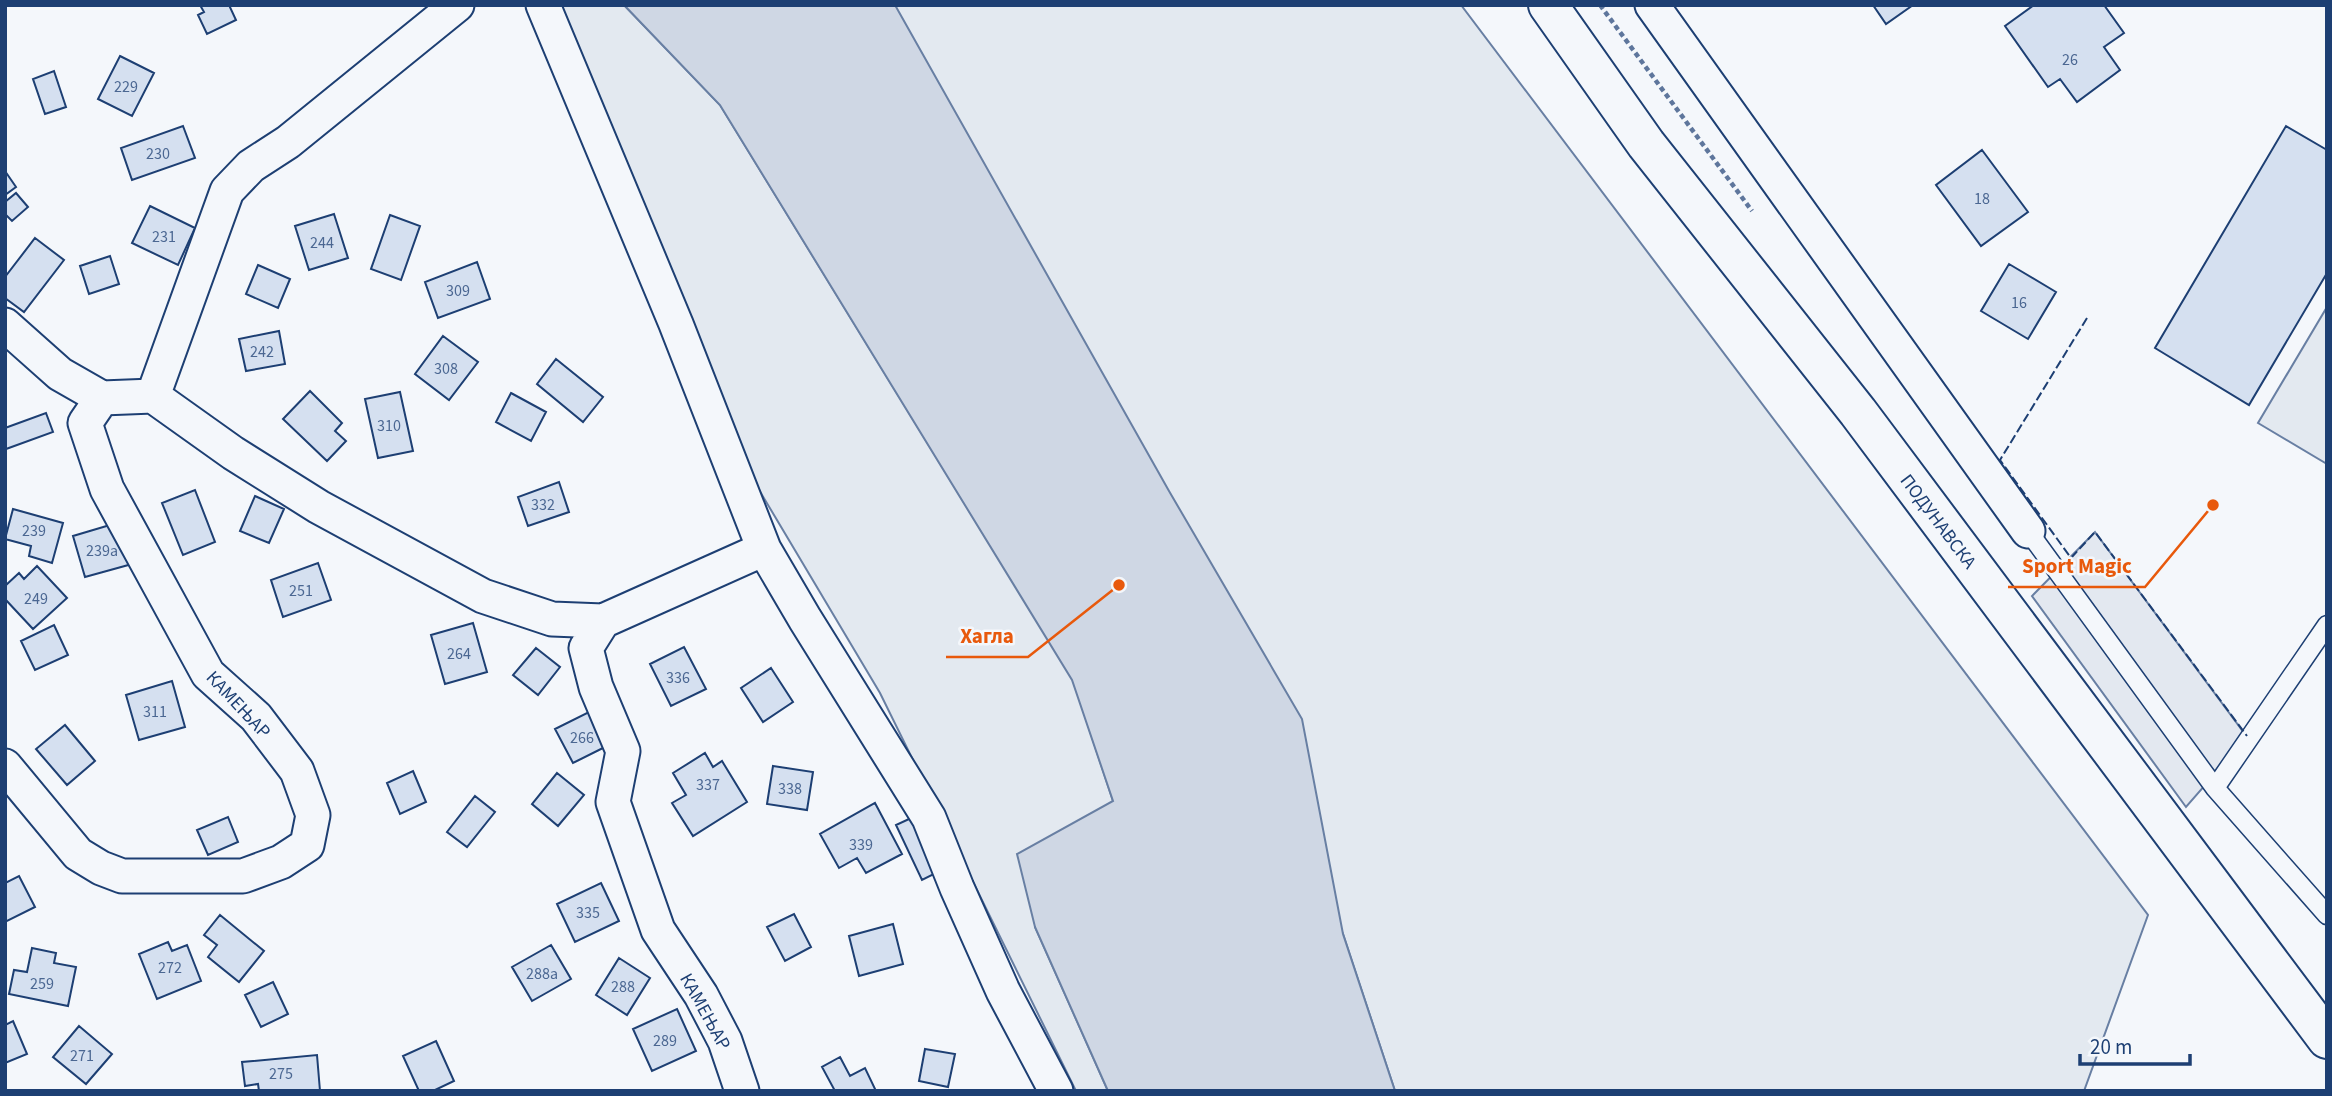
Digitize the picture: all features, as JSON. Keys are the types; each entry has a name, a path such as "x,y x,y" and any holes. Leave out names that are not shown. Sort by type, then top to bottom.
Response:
{"street":[{"path":"153,396 227,191 251,166 288,142 457,5"},
{"path":"543,5 676,324 764,549 804,619 929,818 1003,990 1056,1091"},
{"name":"ПОДУНАВСКА","path":"1548,5 1646,144 1858,412 2327,1039"},
{"path":"1652,5 2028,531"},
{"path":"5,326 60,374 102,398 153,396 233,453 318,507 483,596 552,619 603,621 764,549"},
{"name":"КАМЕЊАР","path":"5,766 78,853 101,868 122,876 243,876 281,862 307,845 313,815 297,771 256,717 208,674 107,489 85,423 102,398"},
{"name":"КАМЕЊАР","path":"603,621 586,648 596,687 623,751 613,802 658,930 701,995 725,1041 742,1091"}],"lane":[{"path":"2028,531 2215,788 2327,915"},
{"path":"2215,788 2327,625"}],"shaded area":[{"path":"559,5 624,5 720,105 1073,680 1113,801 1035,927 1108,1091 1076,1091 880,693 746,468"},
{"path":"624,5 895,5 1169,491 1302,719 1343,934 1395,1091 1108,1091 1035,927 1017,854 1113,801 1072,680 720,105"},
{"path":"890,5 1461,5 2148,915 2084,1091 1395,1091 1343,934"},
{"path":"2327,307 2327,464 2258,423"},
{"path":"2095,532 2247,737 2186,807 2032,596"}],"building":[{"path":"200,5 229,5 236,20 207,34 198,15 204,12"},
{"path":"1873,5 1913,5 1886,24"},
{"path":"2034,5 2104,5 2124,33 2104,47 2120,70 2077,102 2060,79 2048,87 2005,26"},
{"path":"120,56 154,73 132,116 98,99"},
{"path":"54,71 66,107 45,114 33,79"},
{"path":"183,126 195,158 132,180 121,148"},
{"path":"2286,126 2327,150 2327,273 2249,405 2155,348"},
{"path":"1982,150 2028,212 1981,246 1936,185"},
{"path":"5,171 16,187 5,195"},
{"path":"16,193 28,207 12,221 5,214 5,202"},
{"path":"150,206 195,228 178,265 132,243"},
{"path":"334,214 348,258 309,270 295,226"},
{"path":"390,215 420,226 401,280 371,269"},
{"path":"35,238 64,260 24,312 5,298 5,277"},
{"path":"110,256 119,284 89,294 80,266"},
{"path":"477,262 490,299 438,318 425,282"},
{"path":"2009,264 2056,292 2028,339 1981,311"},
{"path":"258,265 290,279 278,308 246,294"},
{"path":"279,331 285,364 246,371 239,339"},
{"path":"443,336 478,362 449,400 415,374"},
{"path":"556,359 603,397 583,422 537,384"},
{"path":"310,391 342,423 335,431 346,441 327,461 283,419"},
{"path":"400,392 413,451 378,458 365,399"},
{"path":"511,393 546,412 531,441 496,422"},
{"path":"46,413 53,432 6,449 5,428"},
{"path":"559,482 569,512 528,526 518,497"},
{"path":"195,490 215,542 183,555 162,503"},
{"path":"255,496 284,509 269,543 240,531"},
{"path":"13,509 63,523 52,563 29,556 31,546 5,539"},
{"path":"120,522 132,564 85,577 73,536"},
{"path":"318,563 331,600 283,617 271,580"},
{"path":"37,566 67,598 33,629 5,599 5,586 19,573 24,579"},
{"path":"473,623 487,672 445,684 431,635"},
{"path":"54,625 68,655 35,670 21,641"},
{"path":"684,647 706,689 671,706 650,664"},
{"path":"536,648 560,667 538,695 513,675"},
{"path":"771,668 793,702 763,722 741,688"},
{"path":"172,681 185,727 139,740 126,695"},
{"path":"591,711 609,745 573,763 555,729"},
{"path":"65,725 95,761 67,785 36,749"},
{"path":"705,753 713,767 722,761 747,802 693,836 672,803 686,795 673,773"},
{"path":"773,766 813,772 807,810 767,804"},
{"path":"413,771 426,802 400,814 387,783"},
{"path":"557,773 584,795 558,826 532,804"},
{"path":"475,796 495,812 467,847 447,832"},
{"path":"875,803 902,854 866,873 857,858 839,868 820,834"},
{"path":"922,813 936,873 922,880 896,825"},
{"path":"228,817 238,842 208,855 197,830"},
{"path":"19,876 35,907 5,922 5,883"},
{"path":"601,883 619,921 575,942 557,904"},
{"path":"794,914 811,947 785,961 767,927"},
{"path":"220,915 264,951 239,982 208,957 217,945 204,935"},
{"path":"893,924 903,964 859,976 849,936"},
{"path":"168,942 172,951 187,945 201,981 157,999 139,954"},
{"path":"551,945 571,979 532,1001 512,967"},
{"path":"32,948 56,953 54,963 76,967 68,1006 9,994 14,970 27,972"},
{"path":"619,958 650,978 627,1015 596,995"},
{"path":"273,982 288,1014 261,1027 245,995"},
{"path":"677,1009 696,1051 652,1071 633,1029"},
{"path":"13,1021 27,1054 5,1063 5,1025"},
{"path":"79,1026 112,1054 86,1084 53,1057"},
{"path":"436,1041 454,1081 433,1091 419,1091 403,1056"},
{"path":"925,1049 955,1054 948,1087 919,1081"},
{"path":"317,1055 320,1091 259,1091 258,1084 245,1086 242,1062"},
{"path":"840,1057 850,1076 865,1068 876,1091 835,1091 822,1067"}],"fence":[{"path":"2087,318 2000,460 2071,558 2095,532 2247,736"}],"place":[{"name":"Sport Magic","path":"2213,505"},
{"name":"Хагла","path":"1119,585"}]}
